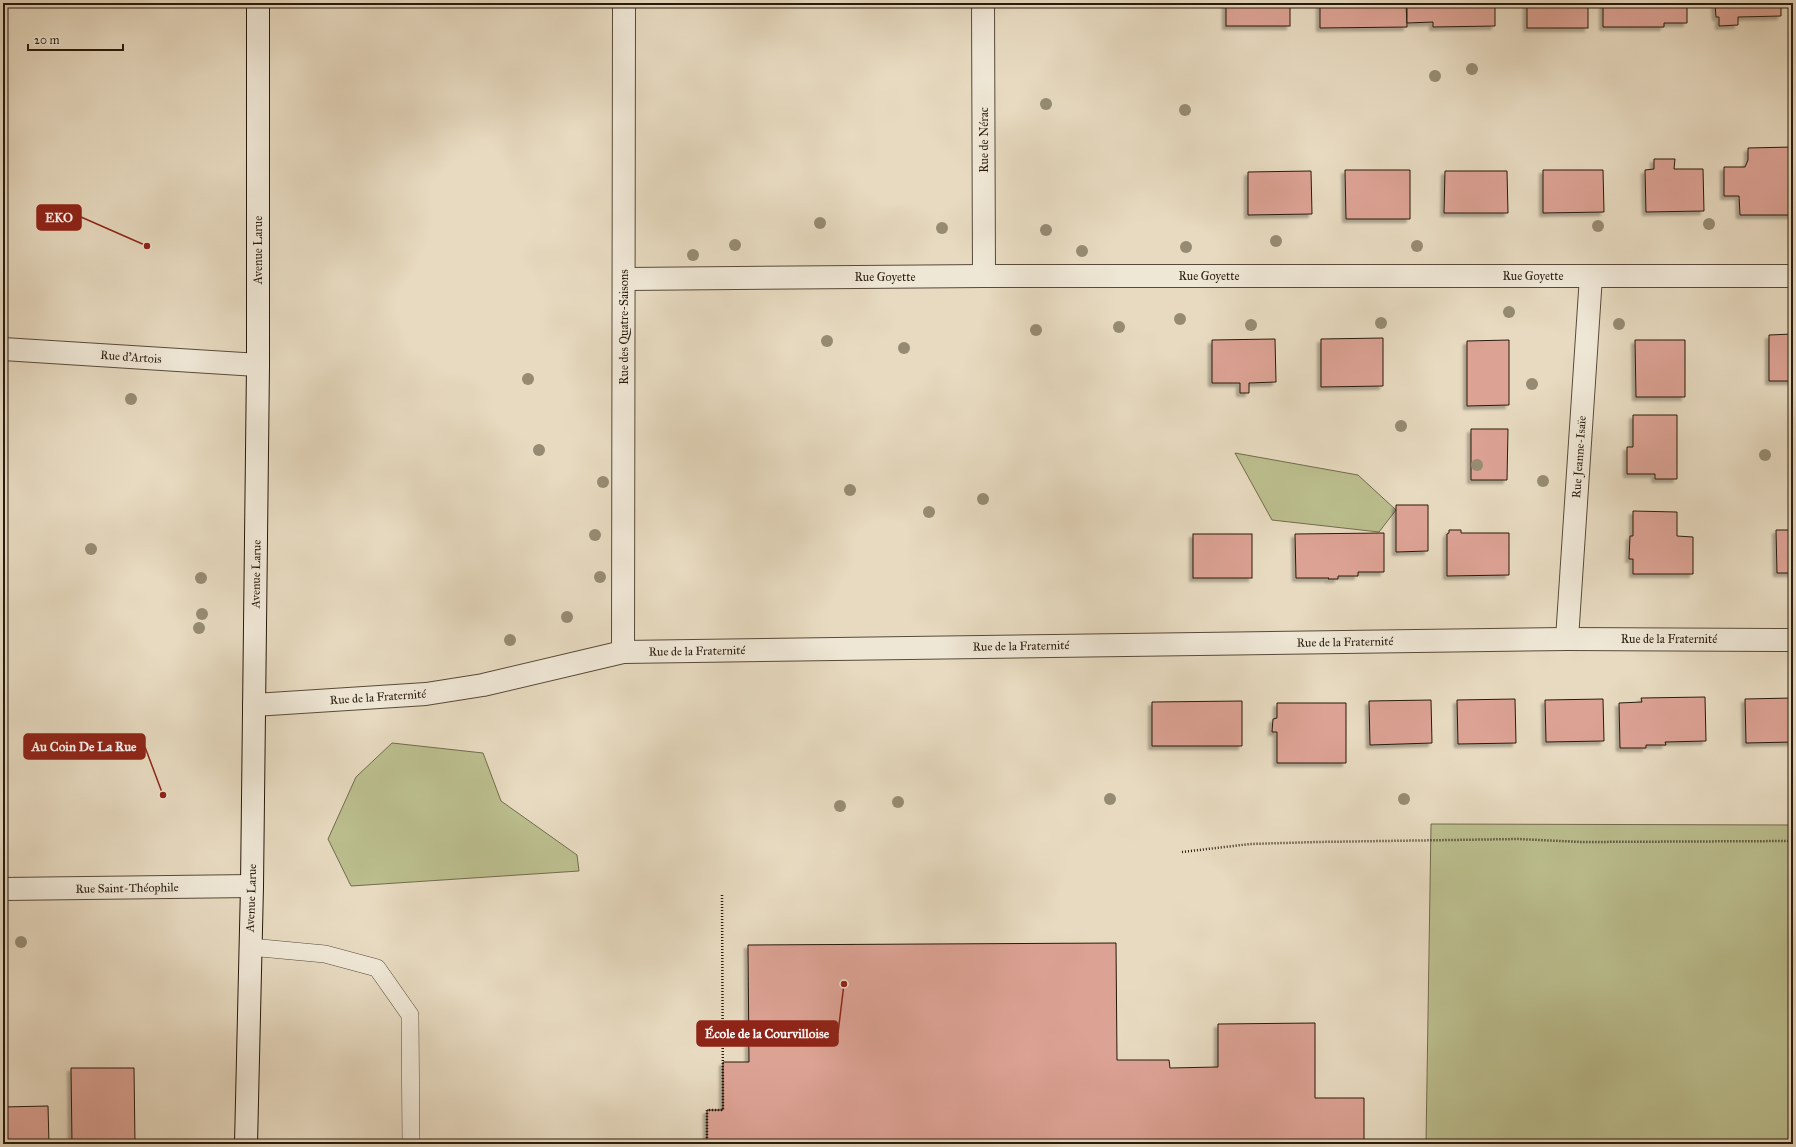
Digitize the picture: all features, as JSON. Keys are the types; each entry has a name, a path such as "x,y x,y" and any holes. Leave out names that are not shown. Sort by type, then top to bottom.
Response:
{"street":[{"name":"Avenue Larue","path":"246,1144 252,886 258,365 258,3"},
{"name":"Rue des Quatre-Saisons","path":"623,652 625,279 624,3"},
{"name":"Rue de Nérac","path":"983,3 984,276"},
{"name":"Rue Goyette","path":"625,279 984,276 1793,276"},
{"name":"Rue Jeanne-Isaïe","path":"1567,639 1591,276"},
{"name":"Rue d'Artois","path":"3,349 258,365"},
{"name":"Rue de la Fraternité","path":"254,705 426,694 482,685 623,652 1567,639 1793,640"},
{"name":"Rue Saint-Théophile","path":"3,889 252,886"}],"lane":[{"path":"250,947 324,954 377,968 410,1015 411,1144"}],"path":[{"path":"1182,852 1250,844 1317,842 1518,839 1582,842 1793,841"},
{"path":"707,1144 707,1110 723,1110 722,894"}],"green space":[{"path":"1235,453 1358,475 1396,510 1379,532 1272,520"},
{"path":"392,743 483,753 501,801 577,855 579,871 351,886 328,839 356,777"},
{"path":"1431,824 1793,825 1793,1144 1426,1144"}],"building":[{"path":"1226,3 1290,3 1290,26 1226,26"},
{"path":"1320,3 1406,3 1407,27 1320,28"},
{"path":"1407,3 1495,3 1495,26 1433,27 1433,22 1407,23"},
{"path":"1527,3 1588,3 1588,28 1527,28"},
{"path":"1603,3 1687,3 1687,23 1664,23 1664,27 1603,27"},
{"path":"1715,3 1781,3 1781,16 1738,17 1738,25 1719,26 1719,17 1716,17"},
{"path":"1793,147 1793,215 1740,215 1739,196 1724,196 1724,167 1745,167 1748,160 1748,148"},
{"path":"1654,159 1675,159 1674,169 1703,169 1704,211 1646,212 1645,170 1654,169"},
{"path":"1345,170 1410,170 1410,219 1346,219"},
{"path":"1543,170 1603,170 1604,212 1543,213"},
{"path":"1311,171 1312,214 1248,215 1248,172"},
{"path":"1445,171 1507,171 1508,213 1444,213"},
{"path":"1793,334 1793,381 1769,381 1769,335"},
{"path":"1383,338 1383,386 1321,387 1321,339"},
{"path":"1275,339 1276,382 1249,383 1249,393 1240,393 1240,383 1212,383 1212,340"},
{"path":"1509,340 1509,405 1467,406 1467,341"},
{"path":"1635,340 1685,340 1685,397 1636,397"},
{"path":"1633,415 1677,415 1677,479 1655,479 1655,474 1627,474 1627,447 1633,447"},
{"path":"1471,429 1508,429 1507,480 1471,480"},
{"path":"1396,505 1428,505 1428,551 1396,552"},
{"path":"1633,511 1677,512 1677,536 1693,537 1693,574 1633,574 1633,559 1629,559 1630,536 1633,536"},
{"path":"1449,530 1461,530 1461,533 1509,533 1509,575 1447,576 1447,534 1449,533"},
{"path":"1776,530 1793,530 1793,573 1777,573"},
{"path":"1384,533 1384,572 1358,572 1358,576 1338,576 1338,579 1296,578 1295,534"},
{"path":"1193,534 1252,534 1252,578 1193,578"},
{"path":"1705,697 1706,741 1665,742 1666,745 1646,745 1646,748 1620,748 1619,703 1642,702 1641,698"},
{"path":"1793,698 1793,742 1746,743 1745,699"},
{"path":"1515,699 1516,743 1458,744 1457,700"},
{"path":"1603,699 1604,741 1546,742 1545,700"},
{"path":"1431,700 1432,743 1370,745 1369,701"},
{"path":"1242,701 1242,746 1152,746 1152,702"},
{"path":"1277,703 1346,703 1346,763 1277,763 1277,732 1272,732 1273,719 1277,718"},
{"path":"1116,943 1117,1060 1169,1060 1170,1068 1218,1067 1218,1024 1315,1023 1315,1098 1364,1098 1364,1144 707,1144 707,1110 723,1110 723,1062 749,1062 748,945"},
{"path":"71,1068 134,1068 135,1144 72,1144"},
{"path":"48,1106 49,1144 3,1144 3,1107"}],"place":[{"name":"EKO","path":"147,246"},
{"name":"Au Coin De La Rue","path":"163,795"},
{"name":"École de la Courvilloise","path":"844,984"}]}
